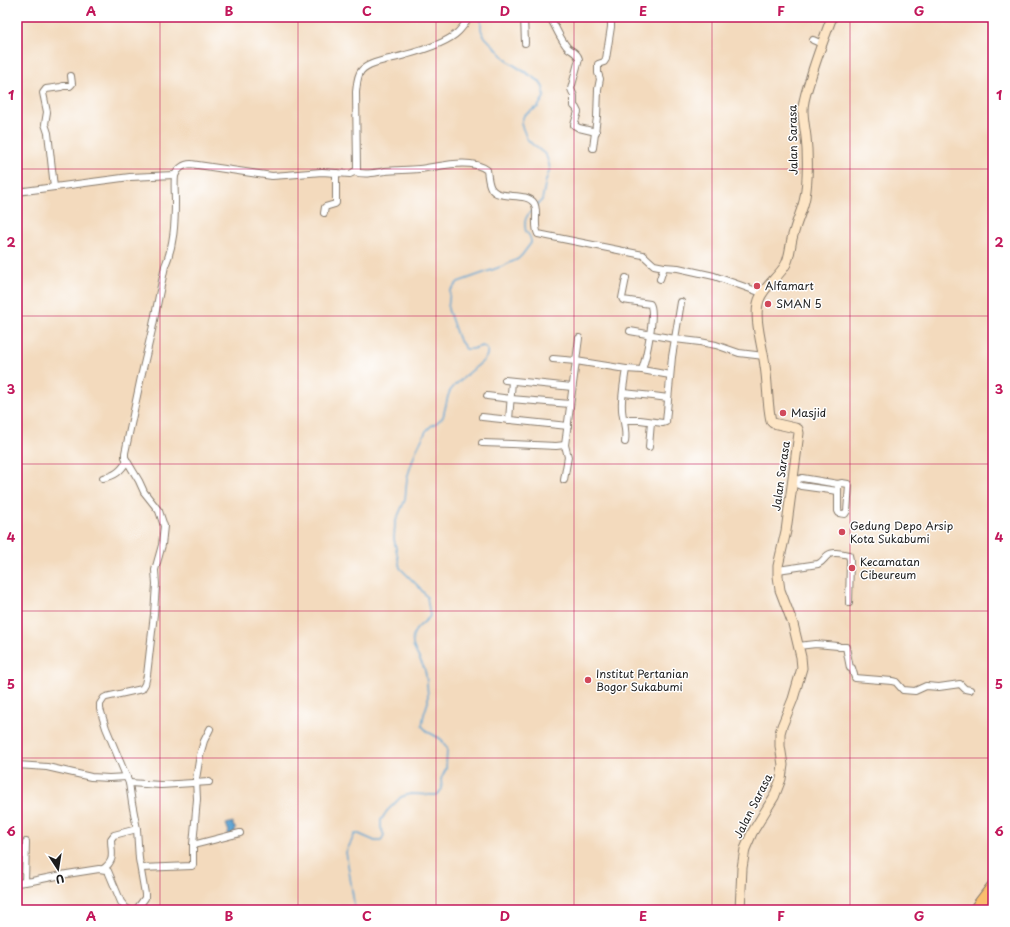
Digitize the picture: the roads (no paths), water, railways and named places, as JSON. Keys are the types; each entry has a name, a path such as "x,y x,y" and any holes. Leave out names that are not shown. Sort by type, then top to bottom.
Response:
{"main road":[{"path":"974,910 993,885"},
{"path":"983,910 993,897"}],"street":[{"path":"354,172 357,169 356,92 358,79 362,70 383,60 404,56 445,41 459,31 470,17"},
{"path":"524,17 525,42"},
{"path":"550,17 564,43 569,49 577,54 579,59 572,89 574,106 578,112 574,125 579,128 596,132"},
{"path":"593,148 596,132 598,88 600,79 598,64 606,61 611,17"},
{"name":"Jalan Sarasa","path":"740,910 742,868 746,849 752,833 774,796 783,773 780,739 782,726 802,668 798,646 790,617 780,590 778,579 778,570 786,531 799,431 797,428 773,423 771,420 764,356 759,333 758,303 762,292 774,280 787,261 794,231 804,203 806,189 807,150 803,110 806,92 832,17"},
{"path":"813,40 822,44"},
{"path":"54,187 49,138 45,124 47,112 43,93 46,89 70,86 72,84 71,76"},
{"path":"136,910 145,898 137,829 128,780 106,728 100,709 100,704 106,697 142,689 145,684 149,660 156,584 155,570 162,545 164,526 159,511 144,492 125,457 125,453 165,266 173,240 175,175 183,166 186,164 191,164 272,176 322,172 350,174 354,172 368,174 464,163 476,165 487,170 492,190 495,192 527,198 533,201 536,208 536,230 538,234 643,255 654,265 678,268 714,276 762,292"},
{"path":"324,213 325,207 336,203 336,173"},
{"path":"17,192 130,177 175,175"},
{"path":"660,279 664,267"},
{"path":"626,278 622,298 623,300 650,304 652,306 650,334 642,370"},
{"path":"624,420 666,422 672,356 681,302"},
{"path":"630,331 700,342 716,345 739,353 764,356"},
{"path":"564,480 568,456 565,445 579,338"},
{"path":"554,359 670,375"},
{"path":"625,442 626,430 622,410 626,369"},
{"path":"505,380 572,387"},
{"path":"509,420 512,381"},
{"path":"623,393 668,398"},
{"path":"487,396 511,400 570,404"},
{"path":"482,417 568,426"},
{"path":"649,447 651,422"},
{"path":"482,443 556,446 565,445"},
{"path":"103,478 118,473 127,461"},
{"path":"792,482 802,478 838,484 848,484 847,511 845,514 838,512 838,484"},
{"path":"792,482 801,486 838,491"},
{"path":"778,570 818,564 832,553 849,555 849,603"},
{"path":"798,646 816,644 846,647 850,668 852,668 855,678 892,681 896,682 904,690 915,691 926,686 939,687 960,684 965,689 970,690"},
{"path":"141,868 192,866 194,862 193,845 197,799 196,783 200,755 204,741 210,729"},
{"path":"17,765 47,767 91,777 128,780 161,785 209,782"},
{"path":"17,883 104,869 112,860 112,837 114,835 137,829"},
{"path":"193,845 240,833"},
{"path":"25,882 26,842"},
{"path":"104,869 108,871 123,905 130,910"}],"water":[{"path":"233,822 235,833 228,835 229,832 226,824"}],"waterway":[{"path":"481,17 481,29 483,35 509,62 539,81 544,89 544,97 538,107 524,115 521,124 527,139 546,155 550,169 542,200 537,205"},
{"path":"354,910 346,852 355,834 359,834 375,841 381,841 384,835 381,828 381,820 387,811 401,797 410,794 437,795 442,789 441,779 446,769 447,748 441,739 428,732 422,726 428,702 427,682 423,666 414,648 413,638 415,631 430,616 427,597 400,568 394,539 395,523 405,500 407,478 415,453 426,431 443,417 450,391 483,361 487,354 487,348 482,346 466,349 458,338 448,309 450,291 458,282 518,259 531,243 530,237 526,232 525,221 527,216 534,208"}],"place":[{"name":"Alfamart","path":"757,286"},
{"name":"SMAN 5","path":"768,304"},
{"name":"Masjid","path":"783,413"},
{"name":"Gedung Depo Arsip Kota Sukabumi","path":"842,532"},
{"name":"Kecamatan Cibeureum","path":"852,568"},
{"name":"Institut Pertanian Bogor Sukabumi","path":"588,680"}]}
